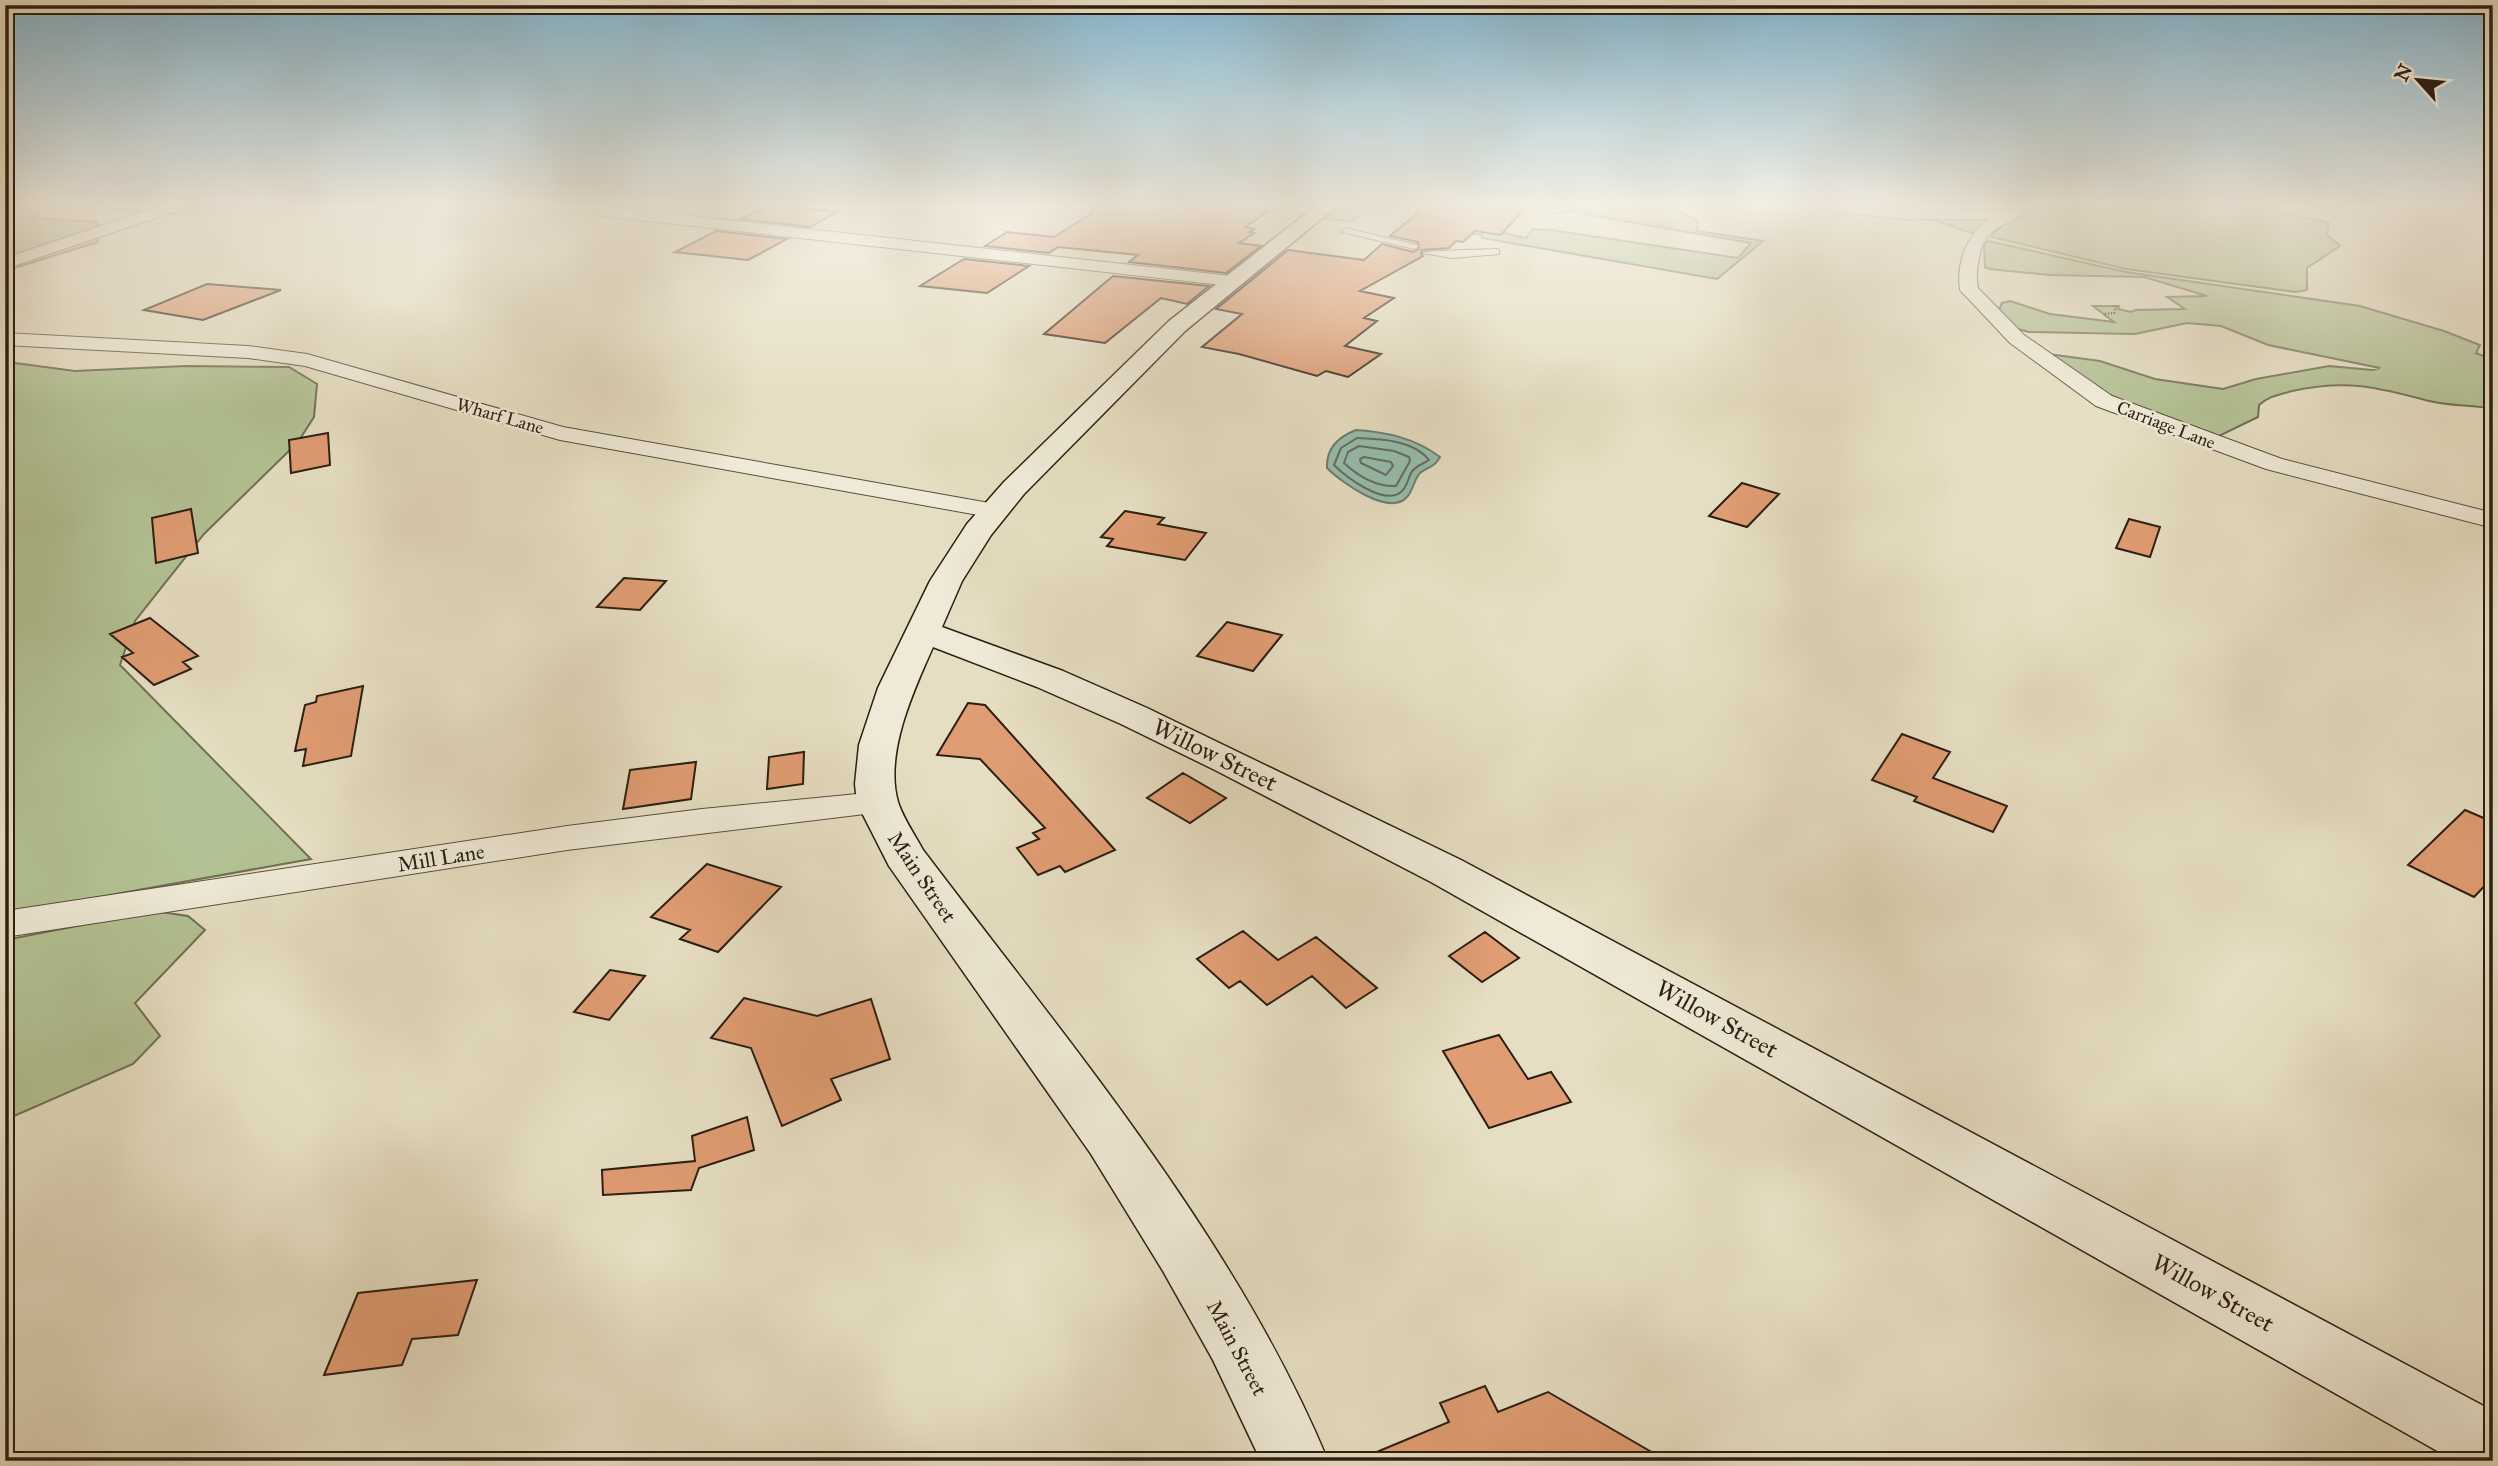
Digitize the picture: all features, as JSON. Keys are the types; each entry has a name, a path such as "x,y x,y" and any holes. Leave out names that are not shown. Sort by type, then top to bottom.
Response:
{"main road":[{"name":"Main Street","path":"1246,273 1231,281 1134,367 1014,488 978,531 946,581 896,688 878,745 875,784 878,803 904,856 1110,1138 1183,1252 1235,1339 1294,1461"},
{"name":"Willow Street","path":"922,631 1050,679 1134,716 1446,871 2493,1446"}],"street":[{"path":"1163,273 1231,281"},
{"name":"Carriage Lane","path":"1966,273 1967,283 1975,297 2017,339 2104,401 2274,464 2493,521"},
{"name":"Wharf Lane","path":"5,339 248,352 307,360 560,433 995,512"},
{"name":"Mill Lane","path":"5,924 581,836 702,820 878,803"}],"path":[{"path":"2105,314 2115,313 2116,306"}],"shaded area":[{"path":"1685,273 1724,273 1717,279"},
{"path":"2034,273 2136,273 2360,306 2444,331 2480,345 2476,353 2493,360 2493,409 2437,403 2361,386 2311,387 2270,398 2259,405 2258,417 2217,437 2149,414 2110,395 2048,354 2100,361 2155,379 2223,389 2256,379 2329,366 2372,370 2380,368 2268,345 2221,326 2187,323 2135,334 2029,332 2018,329 1998,312 2002,303 2010,301 2050,314 2114,322 2093,306 2119,306 2118,309 2131,312 2185,309 2167,297 2207,296 2144,277"},
{"path":"2159,273 2307,273 2307,290 2296,292"},
{"path":"5,364 75,371 185,366 289,367 317,384 314,417 298,442 204,534 135,621 120,665 311,859 5,914"},
{"path":"154,911 188,916 205,930 135,1003 160,1036 133,1064 5,1120 5,940"}],"water":[{"path":"1356,430 1400,437 1421,445 1440,457 1420,473 1407,497 1399,502 1389,503 1377,500 1354,489 1327,468 1334,444"}],"building":[{"path":"941,273 1017,273 987,293 920,286"},
{"path":"1259,273 1392,273 1360,291 1394,298 1364,318 1377,321 1345,346 1381,354 1348,377 1326,371 1317,376 1239,354 1202,347 1242,314 1216,309"},
{"path":"1113,276 1209,286 1187,304 1161,298 1105,343 1044,334"},
{"path":"207,284 281,290 203,320 144,310"},
{"path":"328,433 330,465 291,473 289,440"},
{"path":"1742,483 1779,494 1747,527 1709,516"},
{"path":"191,509 198,553 156,563 152,518"},
{"path":"1125,511 1164,518 1158,524 1206,533 1185,560 1107,546 1113,539 1101,537"},
{"path":"2129,519 2160,527 2150,557 2116,548"},
{"path":"624,578 666,581 640,610 597,607"},
{"path":"150,618 198,656 183,662 191,669 154,685 122,657 133,653 110,634"},
{"path":"1227,622 1282,635 1253,671 1197,656"},
{"path":"363,686 351,756 303,766 306,749 295,751 305,705 316,702 317,696"},
{"path":"968,703 985,705 1115,850 1065,872 1060,866 1038,875 1017,848 1039,839 1033,833 1045,828 980,759 937,755"},
{"path":"1902,734 1950,752 1933,778 2007,806 1993,832 1914,801 1917,797 1872,780"},
{"path":"804,752 803,784 767,789 769,757"},
{"path":"696,762 691,799 623,809 630,770"},
{"path":"1183,773 1226,798 1190,823 1147,798"},
{"path":"2465,810 2493,822 2493,877 2474,897 2408,865"},
{"path":"707,864 781,887 718,952 680,939 690,930 651,917"},
{"path":"1243,931 1278,960 1316,937 1377,988 1346,1008 1312,976 1267,1005 1240,981 1229,988 1197,959"},
{"path":"1485,932 1519,958 1482,982 1449,956"},
{"path":"610,970 645,976 609,1020 574,1012"},
{"path":"744,998 817,1016 871,999 890,1059 831,1079 841,1100 782,1126 751,1048 711,1038"},
{"path":"1499,1035 1528,1079 1551,1072 1571,1102 1489,1128 1443,1051"},
{"path":"747,1117 754,1150 699,1168 691,1190 603,1195 602,1170 695,1161 692,1136"},
{"path":"477,1280 458,1335 412,1339 402,1365 324,1375 358,1293"},
{"path":"1485,1386 1498,1412 1548,1392 1667,1461 1355,1461 1449,1422 1440,1403"}]}
